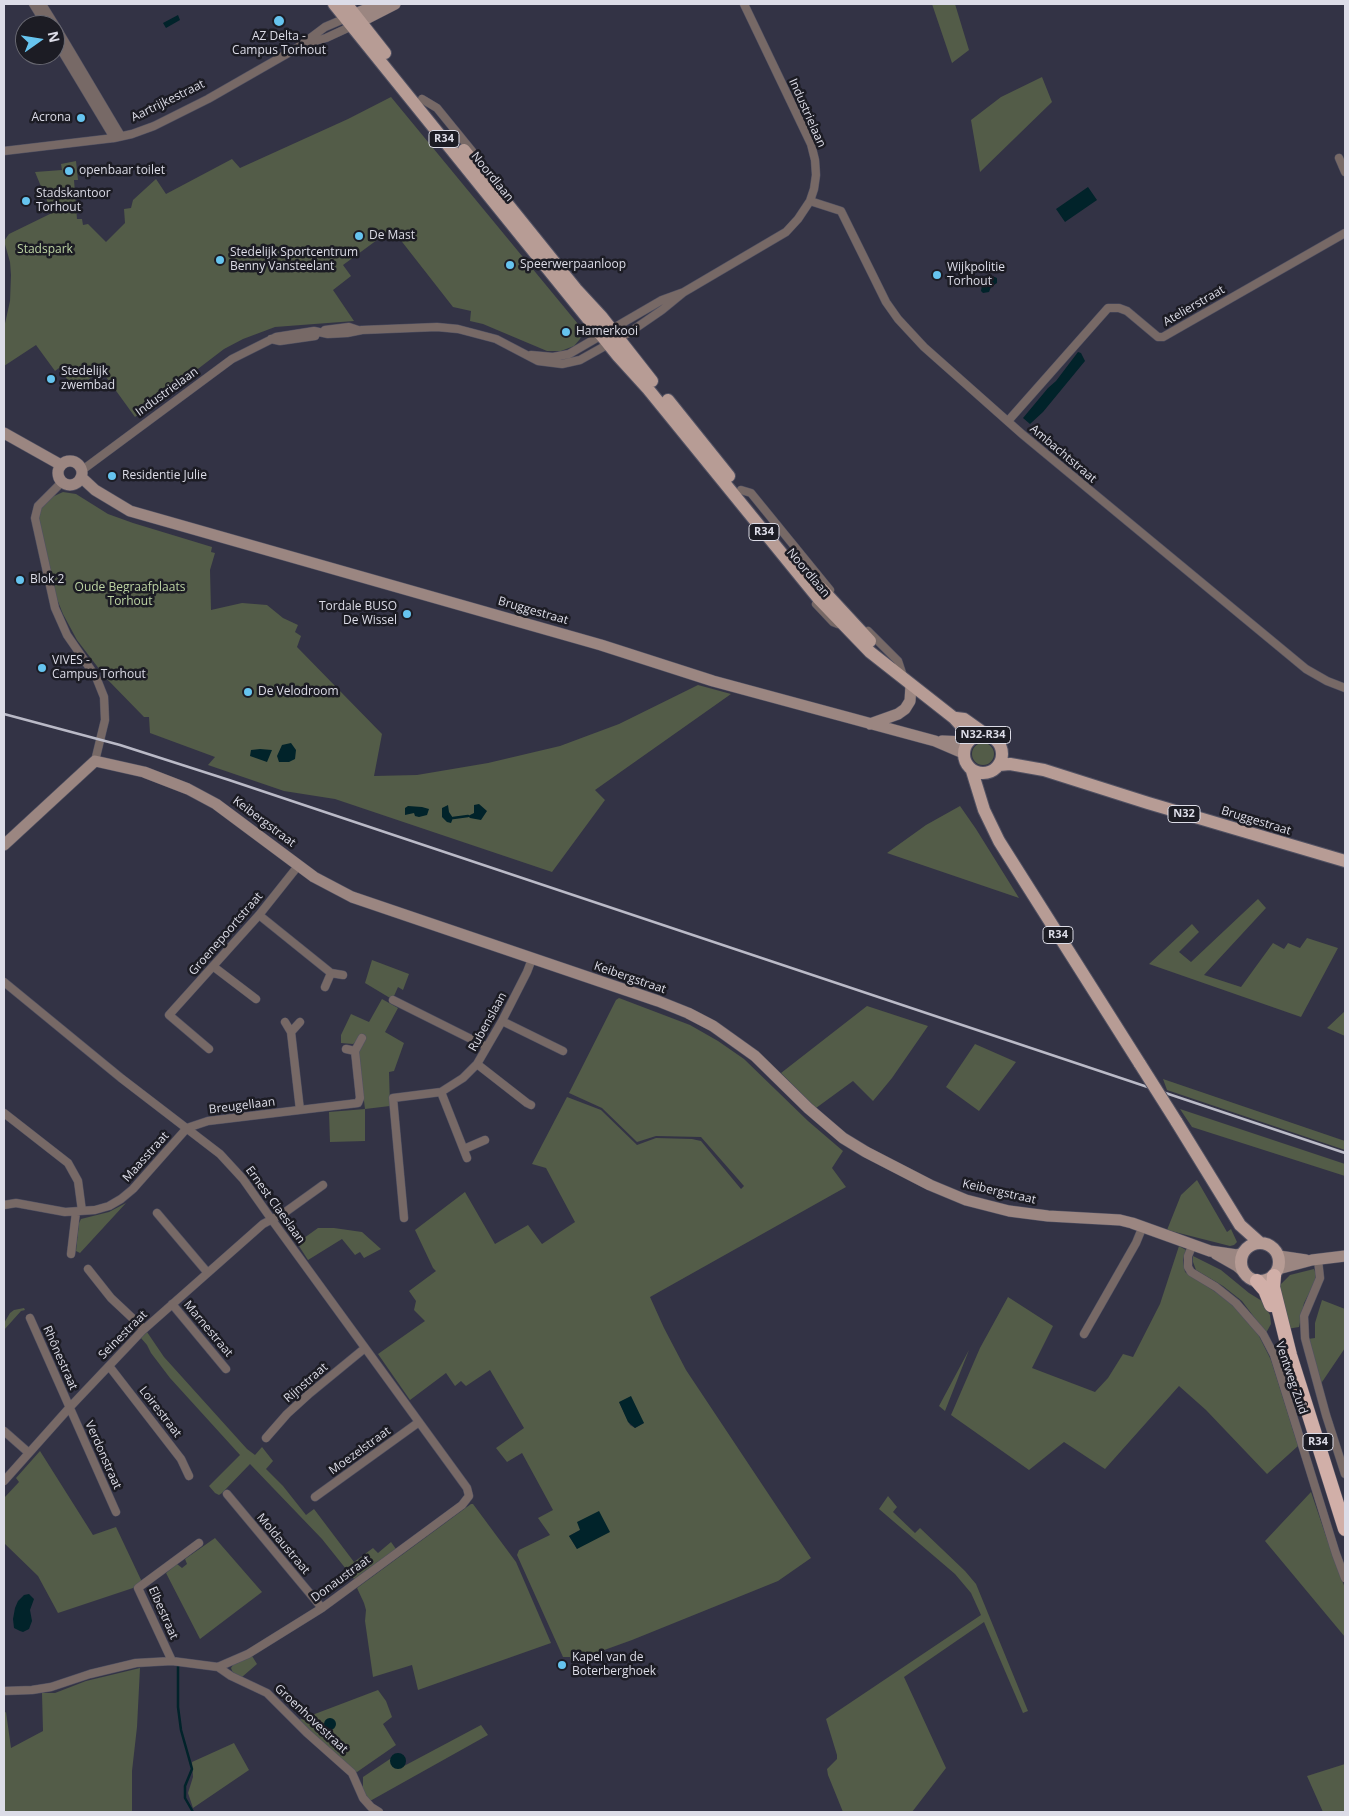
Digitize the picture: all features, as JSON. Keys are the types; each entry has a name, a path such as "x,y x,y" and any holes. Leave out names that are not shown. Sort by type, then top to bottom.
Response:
{"highway":[{"name":"R34","path":"1276,1272 1273,1287 1290,1355"},
{"name":"R34","path":"1257,1280 1265,1290 1290,1355 1345,1529"}],"main road":[{"name":"Noordlaan","path":"334,4 353,20 422,99 576,290 596,311 629,368 811,590 843,626 870,652 954,718 967,744"},
{"name":"Noordlaan","path":"346,4 353,20 610,336 741,490 824,592 907,680"},
{"name":"Noordlaan","path":"954,718 964,719 988,736"},
{"name":"N32-R34","path":"972,771 965,763 967,744 980,735 997,740 1002,748 1002,754 996,768"},
{"name":"Bruggestraat","path":"1002,748 1005,752 1031,761 1044,770"},
{"name":"Bruggestraat","path":"996,768 1010,764 1044,770 1345,861"},
{"path":"972,771 982,774 996,768"},
{"name":"R34","path":"982,801 984,782 987,776 996,768"},
{"name":"R34","path":"972,771 990,825 1007,856 1240,1225 1259,1242"},
{"name":"R34","path":"1240,1225 1245,1251"},
{"path":"1259,1242 1271,1246 1279,1256 1276,1272 1269,1279 1257,1280 1250,1278 1244,1272 1241,1260 1245,1251 1252,1244 1259,1242"}],"street":[{"path":"33,4 43,15"},
{"name":"Aartrijkestraat","path":"303,44 326,38 380,4"},
{"name":"Aartrijkestraat","path":"4,151 117,137 154,126 208,98 303,44 325,27 353,20 395,4"},
{"name":"Industrielaan","path":"79,477 232,359 271,339 291,334 321,332 338,334 358,330 427,326 458,329 496,339 529,355 553,357 569,354 610,336 662,300 684,292 786,232 810,202 816,175 815,160 811,144 744,4"},
{"path":"65,49 117,137"},
{"path":"65,53 77,69"},
{"path":"1339,158 1345,172"},
{"name":"Ambachtstraat","path":"810,202 841,211 886,302 898,319 924,347 1008,422 1306,668 1327,681 1345,688"},
{"name":"Atelierstraat","path":"1008,422 1108,308 1119,308 1127,311 1158,337 1163,337 1345,233"},
{"path":"4,433 60,473 68,484 79,477 79,465 72,461 64,462 60,473 38,506 35,518 55,608 67,634 96,677 104,697 105,720 95,761 4,845"},
{"path":"4,441 60,473"},
{"name":"Bruggestraat","path":"79,477 95,490 130,511 601,645 713,681 935,741 967,744"},
{"path":"870,724 898,714 905,709 910,701 907,680"},
{"name":"Keibergstraat","path":"95,761 144,772 203,796 298,866 352,897 658,1001 688,1013 713,1026 755,1056 808,1108 843,1138 936,1188 966,1200 1009,1211 1048,1216 1120,1220 1143,1226 1210,1251 1244,1272"},
{"name":"Groenepoortstraat","path":"209,1049 168,1015 259,915 298,866"},
{"path":"259,915 331,973 343,975"},
{"name":"Rubenslaan","path":"404,1218 393,1098 441,1092 463,1078 477,1064 502,1021 532,959"},
{"path":"214,966 256,999"},
{"path":"325,987 331,973"},
{"name":"Ernest Claeslaan","path":"4,982 121,1078 220,1154 243,1178 467,1488 469,1496"},
{"path":"393,1000 487,1047"},
{"path":"502,1021 563,1051"},
{"path":"286,1022 291,1032 300,1110"},
{"path":"291,1032 300,1022"},
{"path":"346,1049 355,1051 362,1038"},
{"name":"Breugellaan","path":"187,1128 208,1121 358,1103 360,1098 355,1051"},
{"path":"477,1064 527,1103 531,1104"},
{"path":"441,1092 467,1158"},
{"path":"4,1113 68,1163 78,1181 79,1212 71,1254"},
{"name":"Maasstraat","path":"4,1205 16,1203 65,1212 95,1210 109,1206 122,1199 144,1179 187,1128"},
{"path":"464,1149 486,1140"},
{"name":"Seinestraat","path":"4,1480 144,1329 263,1224 284,1213 323,1185"},
{"path":"157,1213 207,1272"},
{"path":"1084,1334 1136,1243 1143,1226"},
{"name":"Ventweg Zuid","path":"1193,1244 1188,1262 1191,1272 1216,1287 1236,1303 1263,1334 1274,1355 1345,1578"},
{"name":"Keibergstraat","path":"1210,1251 1237,1255 1245,1251"},
{"path":"1279,1256 1315,1260"},
{"path":"1276,1272 1315,1260 1345,1256"},
{"path":"1315,1260 1320,1278 1304,1316 1304,1338 1345,1474"},
{"path":"88,1270 111,1298 144,1329"},
{"name":"Marnestraat","path":"172,1304 226,1369"},
{"name":"Rhônestraat","path":"30,1318 70,1407"},
{"name":"Rijnstraat","path":"266,1438 287,1414 365,1348"},
{"name":"Loirestraat","path":"109,1366 181,1459 189,1476"},
{"name":"Verdonstraat","path":"70,1407 116,1512"},
{"name":"Moezelstraat","path":"315,1497 419,1422"},
{"path":"4,1431 28,1453"},
{"name":"Moldaustraat","path":"227,1494 322,1608"},
{"name":"Donaustraat","path":"218,1667 248,1654 322,1608 462,1505 469,1496"},
{"name":"Elbestraat","path":"172,1661 138,1588 199,1543"},
{"name":"Groenhovestraat","path":"4,1690 32,1690 136,1663 172,1661 218,1667 231,1676 267,1693 307,1733 352,1773 363,1798 371,1807 379,1812"}],"green space":[{"path":"932,4 955,4 969,50 952,63"},
{"path":"1042,77 1052,102 980,172 971,120 1001,97"},
{"name":"Stedelijk Sportcentrum Benny Vansteelant","path":"391,97 583,330 580,339 574,346 561,351 547,351 483,324 470,321 471,311 453,307 392,229 343,265 351,276 333,290 354,321 275,327 243,339 224,349 135,417 101,370 75,390 59,368 55,371 36,345 4,366 4,328 10,301 11,275 10,262 4,241 9,234 52,213 35,172 62,170 61,164 76,161 78,180 74,180 77,219 82,219 83,225 88,224 106,242 125,223 124,209 131,208 133,200 156,179 166,194 232,159 240,168 348,119"},
{"name":"Oude Begraafplaats Torhout","path":"63,492 76,494 108,514 212,547 211,552 215,553 210,570 211,610 242,603 267,605 283,618 298,625 295,632 301,636 297,647 382,734 374,776 417,775 488,763 560,746 619,724 698,685 731,694 595,790 605,800 552,872 335,799 284,791 208,765 215,757 150,733 149,717 144,717 106,678 77,640 55,594 38,520 40,508 50,498"},
{"path":"983,743 991,746 994,754 991,762 983,765 975,762 972,754 975,746"},
{"path":"960,806 1019,898 887,853 926,825"},
{"path":"1258,899 1266,908 1204,975 1241,987 1273,943 1284,949 1288,943 1300,948 1307,938 1338,948 1301,1017 1149,964 1192,924 1199,932 1179,952 1191,962"},
{"path":"372,960 409,974 403,990 398,987 394,996 390,998 365,983"},
{"path":"619,998 690,1025 744,1059 808,1121 843,1151 832,1168 846,1187 650,1297 686,1370 811,1558 778,1581 632,1640 571,1662 570,1657 563,1657 517,1555 519,1550 550,1535 538,1518 553,1510 522,1453 507,1462 496,1448 524,1428 490,1370 466,1386 461,1381 455,1386 446,1373 410,1400 378,1354 425,1321 414,1310 416,1301 409,1291 436,1271 415,1230 465,1192 495,1244 528,1225 542,1244 575,1222 546,1168 532,1164 567,1097 601,1110 637,1145 656,1138 701,1141 741,1189 744,1186 701,1137 656,1136 637,1142 602,1108 569,1093 616,1000","holes":["619,1402 644,1423 635,1428 630,1425","580,1530 577,1549 569,1536"]},
{"path":"382,999 398,1008 385,1032 404,1043 394,1071 389,1072 390,1106 365,1109 357,1041 353,1044 341,1043 341,1035 351,1014 369,1022"},
{"path":"867,1006 928,1026 892,1078 873,1101 853,1081 816,1108 781,1073"},
{"path":"1345,1011 1345,1036 1327,1028"},
{"path":"975,1044 1016,1062 979,1111 946,1087"},
{"path":"1163,1079 1345,1141 1345,1150 1167,1090"},
{"path":"365,1109 365,1141 330,1142 329,1112"},
{"path":"1180,1109 1345,1164 1345,1176 1192,1127"},
{"path":"1197,1180 1227,1232 1231,1229 1237,1242 1234,1245 1230,1246 1167,1230 1181,1195"},
{"path":"126,1203 80,1253 76,1251 81,1219 109,1212"},
{"path":"318,1228 362,1232 381,1249 364,1258 360,1252 355,1255 342,1239 308,1260 297,1243"},
{"path":"1179,1246 1186,1250 1183,1260 1185,1272 1228,1300 1259,1336 1271,1360 1298,1446 1267,1474 1206,1410 1179,1386 1105,1469 1064,1442 1029,1470 951,1415 980,1348 1008,1297 1053,1326 1032,1368 1095,1392 1108,1378 1123,1354 1133,1357 1160,1304"},
{"path":"1193,1256 1221,1270 1262,1301 1270,1315 1271,1324 1266,1333 1242,1301 1223,1286 1196,1270"},
{"path":"1314,1269 1316,1274 1315,1282 1304,1303 1299,1327 1287,1329 1277,1288 1290,1275"},
{"path":"1322,1300 1345,1309 1345,1348 1320,1385 1308,1339 1315,1338 1315,1323"},
{"path":"24,1308 25,1310 21,1311 4,1330 4,1323 10,1313"},
{"path":"147,1332 164,1357 247,1449 255,1455 262,1447 273,1461 266,1469 283,1486 306,1515 314,1509 354,1562 373,1548 378,1553 391,1542 396,1549 354,1579 322,1539 250,1464 222,1493 219,1495 215,1493 209,1486 240,1455 170,1378 151,1353 141,1338"},
{"path":"969,1350 945,1411 939,1406"},
{"path":"40,1451 93,1535 116,1527 142,1582 133,1588 58,1613 38,1576 4,1543 4,1498 19,1482 16,1478"},
{"path":"1311,1492 1345,1588 1345,1637 1265,1541"},
{"path":"888,1496 897,1507 893,1512 915,1533 920,1528 976,1584 1028,1711 1023,1713 984,1622 904,1677 946,1768 912,1812 843,1812 828,1775 827,1769 837,1759 837,1755 826,1719 981,1615 971,1593 955,1574 879,1509"},
{"path":"473,1504 516,1562 551,1643 418,1690 412,1665 373,1677 365,1621 366,1610 357,1588"},
{"path":"215,1538 262,1592 200,1639 166,1573 177,1564 182,1568 187,1564 185,1559"},
{"path":"252,1656 257,1664 242,1677 233,1673 231,1668 233,1665"},
{"path":"140,1668 137,1727 132,1771 132,1812 4,1812 4,1713 6,1712 11,1748 43,1731 42,1693 55,1693 86,1681"},
{"path":"378,1690 386,1701 392,1717 383,1724 396,1745 357,1772 353,1771 299,1720"},
{"path":"481,1725 488,1735 370,1801 363,1790 363,1777 396,1755 404,1766"},
{"path":"234,1743 249,1770 193,1808 188,1793 193,1777 192,1762"},
{"path":"1345,1764 1345,1812 1323,1812 1307,1776"}],"shaded area":[{"path":"178,15 180,20 166,28 163,23"},
{"path":"1088,187 1097,200 1065,222 1056,209"},
{"path":"990,275 997,278 997,283 991,287 989,292 983,293 981,291 983,279 985,276"},
{"path":"1078,352 1081,353 1085,361 1043,412 1030,424 1023,418 1056,381"},
{"path":"291,743 296,750 295,759 289,762 279,762 277,756 282,745"},
{"path":"251,750 272,750 267,762 250,756"},
{"path":"479,804 487,811 481,820 470,818 468,816 474,813 474,805"},
{"path":"448,805 449,812 453,818 451,823 442,817 442,808"},
{"path":"408,806 429,809 427,815 419,817 415,816 414,813 405,815 405,808"},
{"path":"631,1396 644,1423 635,1428 628,1422 619,1402"},
{"path":"599,1511 610,1532 577,1549 569,1536 580,1530 577,1522"},
{"path":"29,1594 34,1599 30,1610 32,1621 29,1629 23,1632 14,1628 13,1619 18,1601 24,1595"},
{"path":"330,1718 336,1724 330,1730 324,1724"},
{"path":"395,1753 401,1753 406,1758 404,1767 395,1769 390,1764 390,1758"}],"waterway":[{"path":"453,818 468,816"},
{"path":"178,1663 178,1707 181,1730 192,1769 185,1786 185,1798 193,1812"}],"railway":[{"path":"4,714 120,745 229,780 1345,1153"}],"place":[{"name":"AZ Delta - Campus Torhout","path":"279,21"},
{"name":"Acrona","path":"81,118"},
{"name":"openbaar toilet","path":"69,171"},
{"name":"Stadskantoor Torhout","path":"26,201"},
{"name":"De Mast","path":"359,236"},
{"name":"Stedelijk Sportcentrum Benny Vansteelant","path":"220,260"},
{"name":"Speerwerpaanloop","path":"510,265"},
{"name":"Wijkpolitie Torhout","path":"937,275"},
{"name":"Hamerkooi","path":"566,332"},
{"name":"Stedelijk zwembad","path":"51,379"},
{"name":"Residentie Julie","path":"112,476"},
{"name":"Blok 2","path":"20,580"},
{"name":"Tordale BUSO De Wissel","path":"407,614"},
{"name":"VIVES - Campus Torhout","path":"42,668"},
{"name":"De Velodroom","path":"248,692"},
{"name":"Kapel van de Boterberghoek","path":"562,1665"}],"park label":[{"name":"Stadspark","path":"45,250"}]}
